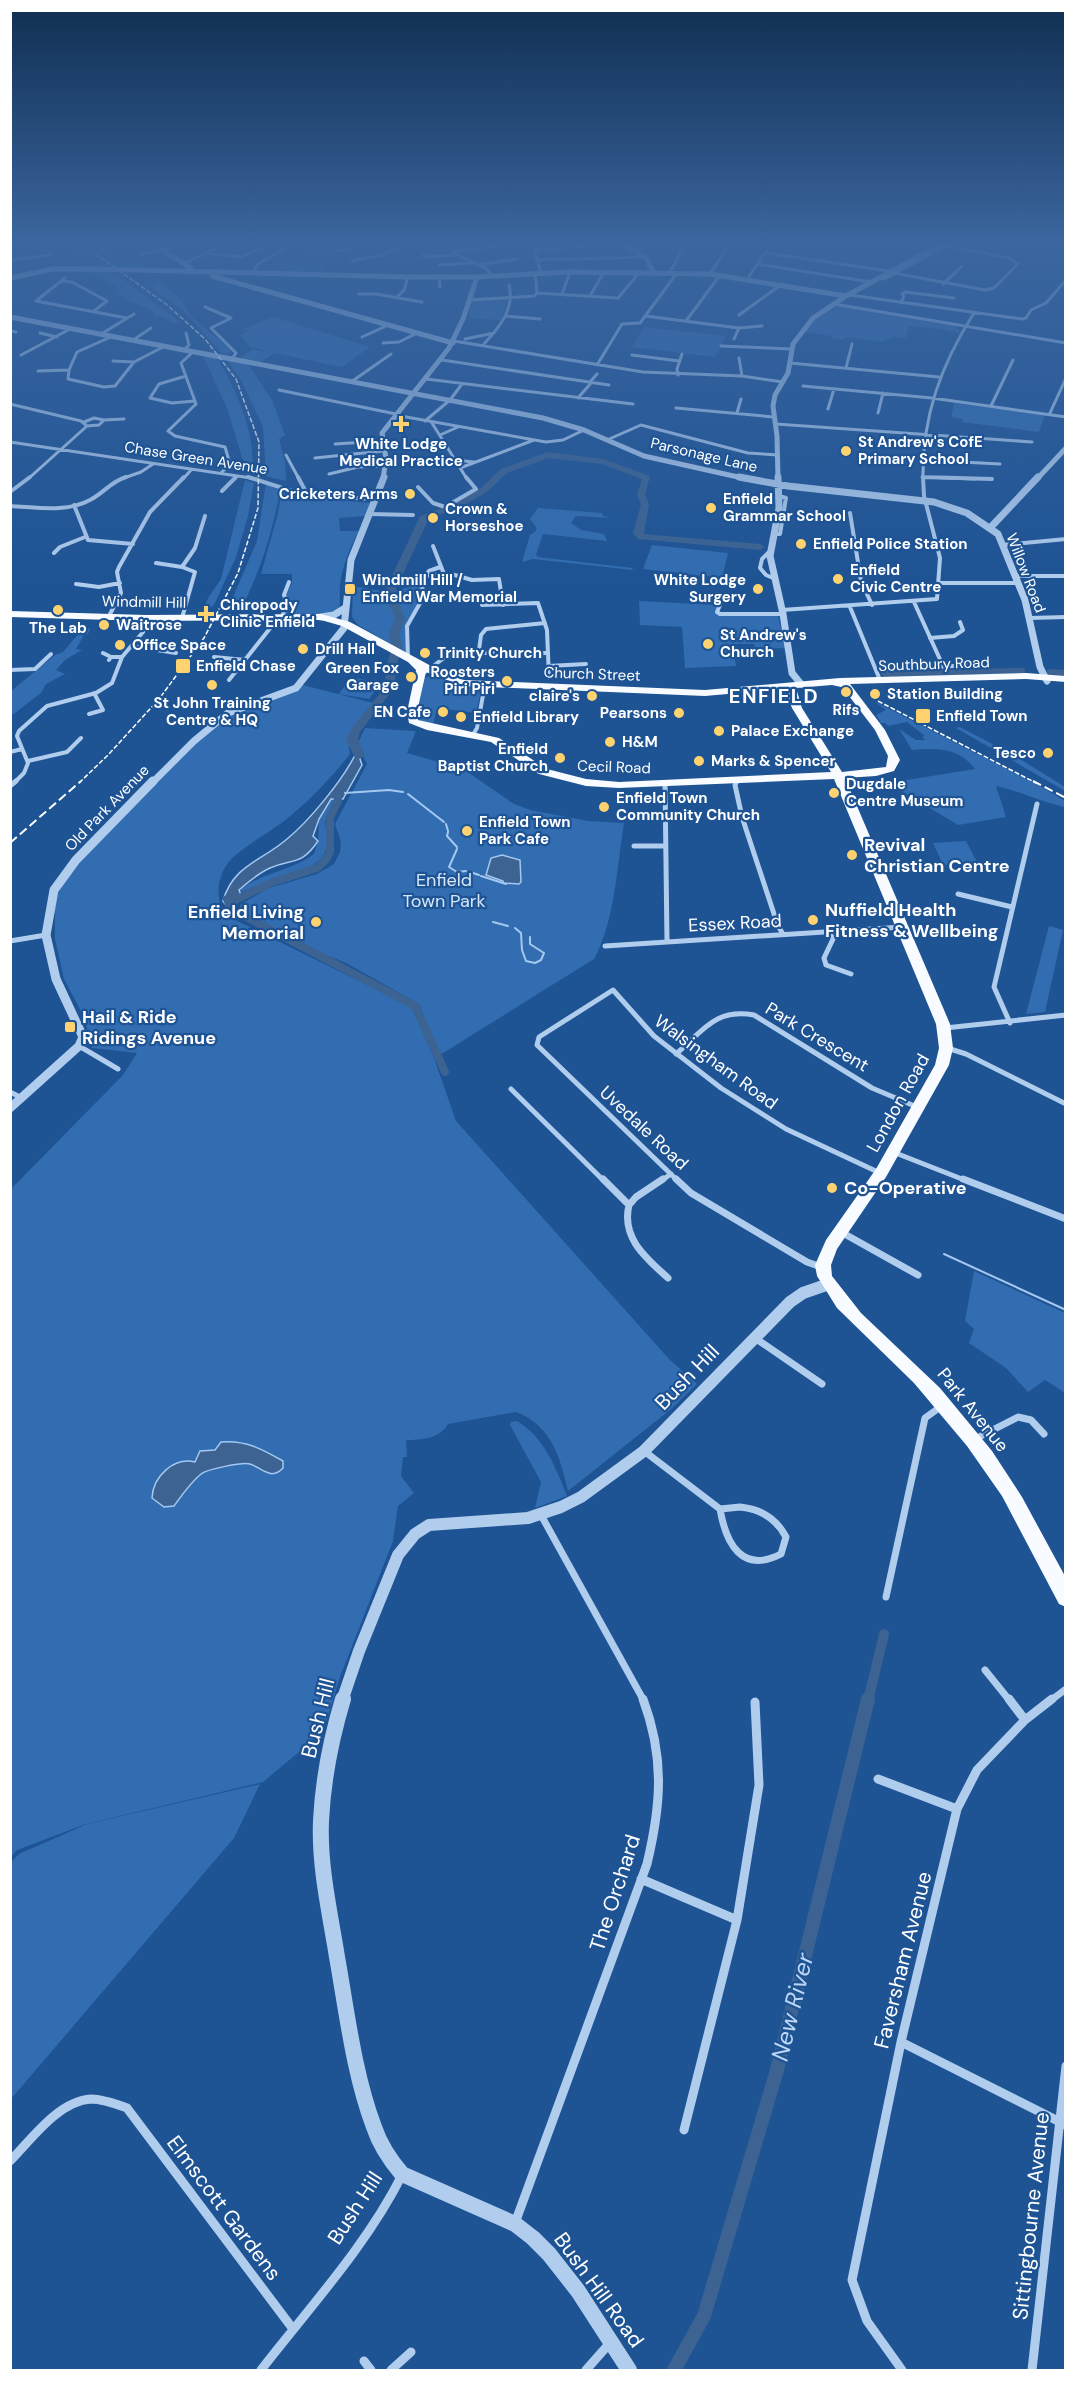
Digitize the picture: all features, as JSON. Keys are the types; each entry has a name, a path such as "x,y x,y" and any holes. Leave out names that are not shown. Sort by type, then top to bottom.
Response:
{"main road":[{"name":"Windmill Hill","path":"10,614 146,618 321,617 346,624 407,657"},
{"path":"407,657 429,672"},
{"name":"Church Street","path":"429,672 458,682 711,693 795,685"},
{"name":"Cecil Road","path":"429,672 412,711 415,723 474,734 500,742 514,750 530,765 566,780 619,785 876,773"},
{"name":"Southbury Road","path":"795,685 842,683 878,675 1013,677 1022,680 1042,675 1065,680"},
{"path":"842,683 860,702 894,754 895,761 890,769 851,781 844,789"},
{"name":"London Road","path":"795,685 794,704 813,731 844,789 944,1028 947,1048 942,1066 880,1173 831,1246 826,1276"},
{"name":"Park Avenue","path":"826,1276 854,1315 944,1404 973,1440 1016,1504 1065,1598"}],"street":[{"path":"75,356 68,379 110,387 119,383 134,362 145,356"},
{"path":"188,356 181,361 195,406 170,428 169,433 225,447 230,464 221,473"},
{"name":"Parsonage Lane","path":"216,356 543,418 609,438 653,459 778,484 926,504 946,504 991,527"},
{"path":"351,382 388,356"},
{"path":"346,624 345,608 351,560 382,485 386,466 381,441 383,431 444,356"},
{"path":"546,356 678,375 742,376 783,382"},
{"path":"597,365 604,356"},
{"path":"641,356 679,361"},
{"path":"678,375 676,369 681,356"},
{"path":"790,356 783,382 773,401 781,519 773,534 770,551 773,578 782,612 792,673 790,675 795,685"},
{"path":"846,368 849,356"},
{"path":"722,600 717,612 720,614 782,612 936,600 940,558 926,504 922,477 932,398 948,356"},
{"path":"739,358 742,376"},
{"path":"442,360 609,386"},
{"path":"991,406 1013,360"},
{"path":"113,361 134,362"},
{"path":"790,363 939,377"},
{"path":"38,371 69,370"},
{"path":"578,398 597,374"},
{"path":"186,376 163,380 152,392 150,398 172,403 195,401"},
{"path":"426,378 633,404"},
{"path":"1050,413 1065,378"},
{"path":"425,421 450,400 462,384"},
{"path":"803,386 932,398 1050,413 1065,417"},
{"path":"419,387 429,397"},
{"path":"828,409 834,389"},
{"path":"279,390 432,423 535,440 563,440 584,430"},
{"path":"878,413 883,393"},
{"path":"737,413 741,399"},
{"path":"10,404 85,424 99,425 104,420"},
{"path":"676,408 737,413 775,421 1032,442"},
{"path":"10,492 62,450 85,424 97,418 124,419"},
{"path":"418,487 433,506 438,508 450,505 476,489 432,423"},
{"path":"609,438 638,425 644,425 748,453 778,455"},
{"path":"440,435 458,427"},
{"path":"515,437 518,446"},
{"path":"460,468 535,440"},
{"path":"334,444 381,441"},
{"name":"Chase Green Avenue","path":"10,442 266,480 308,496 376,499"},
{"name":"Willow Road","path":"1042,675 1030,618 998,534 991,527 1065,448"},
{"path":"315,458 384,451"},
{"path":"286,455 308,496"},
{"path":"455,460 475,463"},
{"path":"923,460 1000,464"},
{"path":"10,506 74,505 91,500 111,482 141,473 153,464"},
{"path":"329,474 358,467 386,466"},
{"path":"109,616 121,593 119,567 150,512 192,469"},
{"path":"222,491 237,476"},
{"path":"922,477 992,479"},
{"path":"10,483 21,484"},
{"path":"74,505 85,537"},
{"path":"850,513 861,581 872,605"},
{"path":"370,514 413,515"},
{"path":"183,567 195,548 205,516"},
{"path":"973,516 1001,517"},
{"path":"54,554 60,547 85,537 96,542 133,544"},
{"path":"1002,545 1065,539"},
{"path":"425,576 443,575 433,546"},
{"path":"770,551 762,559 760,568 766,575 773,578"},
{"path":"156,563 193,570 196,576 182,618"},
{"path":"407,657 407,626 423,598 422,581 433,568 440,567"},
{"path":"451,574 472,580 499,579 503,605"},
{"path":"1015,576 1065,576"},
{"path":"229,680 280,617 287,603 284,595 289,582"},
{"path":"76,584 99,587 120,583"},
{"path":"939,583 1018,584"},
{"path":"914,602 943,666"},
{"path":"482,605 538,603 544,623 549,678"},
{"path":"850,607 878,675 943,666 973,665"},
{"path":"321,617 334,615 345,608"},
{"path":"1030,618 1065,617"},
{"path":"10,786 27,773 28,761 17,735 20,731 47,706 94,693 112,683 122,657 143,632 146,618"},
{"path":"930,638 959,634 963,630 960,622"},
{"path":"476,652 479,650 481,635 486,629 544,623"},
{"name":"Old Park Avenue","path":"79,1046 83,1037 57,979 46,935 54,890 76,860 194,741 228,713 296,688 346,624"},
{"path":"131,646 176,653"},
{"path":"429,672 449,656 476,652 548,653"},
{"path":"103,653 110,659 122,657"},
{"path":"10,670 35,669 51,654"},
{"path":"214,657 245,660"},
{"path":"548,666 586,664"},
{"path":"474,734 485,684"},
{"path":"89,714 103,710 94,693"},
{"path":"28,761 67,752 81,738"},
{"path":"10,752 22,749"},
{"path":"738,780 735,785 744,823 777,926 783,934"},
{"path":"665,783 667,942"},
{"path":"1010,1023 994,987 1037,804"},
{"path":"634,846 665,846"},
{"path":"958,894 1012,907"},
{"name":"Essex Road","path":"605,946 903,927"},
{"path":"829,932 833,939 824,958 826,965 850,974"},
{"path":"10,940 46,935"},
{"name":"Walsingham Road","path":"613,990 617,992 643,1028 744,1105 802,1139 880,1173"},
{"name":"Uvedale Road","path":"613,990 539,1037 537,1045 699,1198 807,1262 826,1276"},
{"name":"Park Crescent","path":"676,1054 731,1013 754,1015 872,1088 917,1107"},
{"path":"944,1028 1010,1023 1065,1015"},
{"path":"10,1108 79,1046 118,1069"},
{"path":"947,1048 977,1059 1065,1104"},
{"path":"511,1089 629,1205"},
{"path":"10,1092 22,1098"},
{"path":"892,1152 1065,1219"},
{"path":"668,1278 632,1244 625,1214 636,1197 671,1174"},
{"path":"841,1232 918,1275"},
{"name":"Bush Hill","path":"261,2370 360,2242 393,2193 402,2174 391,2163 379,2144 361,2078 337,1963 321,1848 325,1782 338,1713 360,1645 398,1555 415,1534 437,1523 528,1518 541,1515 582,1497 644,1451 796,1297 811,1289 826,1276"},
{"path":"755,1338 822,1384"},
{"path":"886,1597 925,1418 944,1404"},
{"path":"973,1440 1018,1417 1031,1420 1044,1434"},
{"path":"644,1451 720,1509 727,1538 742,1555 750,1560 765,1563 781,1554 786,1537 776,1521 752,1508 731,1506 720,1509"},
{"name":"The Orchard","path":"515,2224 641,1879 657,1820 660,1774 654,1728 640,1690 541,1515"},
{"path":"985,1670 1025,1720"},
{"name":"Faversham Avenue","path":"902,2370 867,2320 852,2280 901,2042 933,1917 957,1809 976,1770 1025,1720 1065,1689"},
{"path":"684,2130 736,1920 759,1785 755,1701"},
{"path":"878,1779 957,1809"},
{"path":"641,1879 736,1920"},
{"path":"901,2042 1062,2123"},
{"name":"Sittingbourne Avenue","path":"1032,2370 1062,2123 1065,2066"},
{"name":"Elmscott Gardens","path":"10,2162 61,2110 77,2101 103,2100 127,2108 293,2329"},
{"name":"Bush Hill Road","path":"402,2174 515,2224 530,2234 552,2256 629,2370"},
{"path":"586,2370 611,2342"},
{"path":"391,2370 411,2352"},
{"path":"364,2361 371,2370"}],"green space":[{"path":"203,356 217,358 238,399 251,443 252,473 247,474 227,408"},
{"path":"243,356 270,356 261,362 240,358"},
{"path":"289,356 357,356 342,367"},
{"path":"227,360 248,364 273,402 285,435 279,439 285,462 286,481 266,476 263,427 242,382"},
{"path":"954,403 1045,415 1039,432 962,422 963,419 951,417"},
{"path":"245,480 254,483 248,516 236,557 214,605 203,612 208,598 221,579"},
{"path":"266,483 280,490 277,506 259,568 239,613 230,604 257,541"},
{"path":"282,489 304,497 370,503 365,516 339,518 340,531 359,531 343,571 339,609 332,614 285,615 289,603 286,595 292,583 292,574 261,574 278,513"},
{"path":"538,508 602,513 603,516 612,518 576,516 571,523 581,530 604,534 607,541 543,534 536,555 538,557 632,568 633,570 533,559 522,562 530,535 536,531 530,519"},
{"path":"652,545 728,553 722,578 643,569"},
{"path":"420,585 422,598 406,623 406,653 358,625 352,617 353,586 387,592"},
{"path":"639,601 718,605 716,611 722,616 778,616 786,648 755,649 754,644 733,644 729,621 736,666 685,668 682,627 640,625"},
{"path":"85,626 90,629 76,649 82,650 65,660 56,670 65,674 46,684 41,693 11,716 11,691 55,655 63,652"},
{"path":"429,676 457,685 482,687 476,713 437,708 433,724 417,720 425,678"},
{"path":"351,677 381,683 369,699 339,694"},
{"path":"303,685 373,703 352,731 349,744 350,754 329,779 288,818 240,851 228,863 221,875 219,889 220,902 225,915 412,1007 434,1058 456,1121 669,1359 697,1384 670,1410 568,1491 558,1455 546,1434 538,1425 516,1412 448,1424 435,1436 406,1440 407,1457 403,1457 401,1476 414,1493 398,1506 393,1541 340,1677 323,1732 263,1782 86,1824 17,1850 11,1857 11,1189 123,1075 137,1053 92,1048 84,1017 64,979 55,939 55,899 66,879 112,825 201,737 230,715"},
{"path":"874,701 1040,786 1065,801 1065,807 996,786 1006,817 958,825 888,783 975,769 962,756 946,750 912,750 899,729 916,740 925,740 922,737 925,736 907,722 888,726 881,723 876,715 886,710"},
{"path":"960,727 1017,757 1065,787 1065,791 956,728"},
{"name":"Enfield Town Park","path":"365,728 416,731 407,753 463,769 514,804 530,810 588,821 624,823 611,911 607,928 594,959 440,1055 419,1004 346,963 319,952 238,910 241,904 269,888 317,874 334,864 340,852 341,842 335,824 367,764 357,745"},
{"path":"331,799 335,799 325,821 328,844 323,857 306,871 274,879 242,892 240,890 258,879 305,860 314,854 318,841 319,819"},
{"path":"966,841 977,862 943,865 933,843"},
{"path":"1049,926 1063,930 1045,1012 1026,1014"},
{"path":"974,1271 1065,1313 1065,1393 1045,1380 1028,1392 1006,1368 969,1343 974,1329 965,1321"},
{"path":"517,1421 542,1444 567,1496 535,1508 541,1482 510,1425 511,1422"},
{"path":"260,1784 234,1838 11,2099 11,1862 19,1854 87,1824"}],"shaded area":[{"path":"359,756 362,765 343,799 331,799 319,819 313,836 318,841 312,849 302,858 262,872 239,890 241,895 236,904 229,909 223,901 234,879 241,871 296,831 333,789 354,757"},
{"path":"502,855 520,860 521,882 519,884 503,883 503,881 486,875 491,858"},
{"path":"221,1442 238,1442 261,1449 283,1461 283,1468 279,1472 270,1474 250,1464 217,1468 201,1474 174,1506 164,1507 152,1498 156,1482 172,1465 187,1461 195,1462 200,1451 215,1450"}],"waterway":[{"path":"359,756 352,740 355,731 390,687 391,667 397,647 394,634 400,618 389,593 425,516 456,506 484,490 504,471 547,455 603,462 647,478 641,495 645,504 638,533 641,537 760,547"},
{"path":"885,674 1021,671"},
{"path":"1051,672 1066,673"},
{"path":"345,793 389,790 403,792"},
{"name":"New River","path":"229,903 273,882 317,868 326,860 330,852 330,817 338,801 337,793"},
{"path":"408,794 444,822"},
{"path":"446,824 448,831"},
{"path":"448,832 447,836 457,847"},
{"path":"457,849 449,867 457,872 466,871"},
{"path":"470,872 479,875"},
{"path":"481,876 506,884"},
{"path":"227,899 231,909 415,1006 445,1072"},
{"path":"493,922 508,926"},
{"path":"515,928 521,933 522,950 526,961 535,963 541,960 544,953 530,944 530,937"},
{"path":"944,1254 1066,1310"},
{"name":"New River","path":"868,1701 884,1634"},
{"name":"New River","path":"674,2370 704,2316 777,2070 868,1699"}],"railway":[{"path":"79,783 159,699 204,638 238,573 258,508 259,442 236,379 218,356"},
{"path":"878,701 1036,783"},
{"path":"10,843 81,781"},
{"path":"1033,781 1066,798"}],"place":[{"name":"White Lodge Medical Practice","path":"401,424"},
{"name":"St Andrew's CofE Primary School","path":"846,451"},
{"name":"Cricketers Arms","path":"410,494"},
{"name":"Enfield Grammar School","path":"711,508"},
{"name":"Crown & Horseshoe","path":"433,518"},
{"name":"Enfield Police Station","path":"801,544"},
{"name":"Enfield Civic Centre","path":"838,579"},
{"name":"Windmill Hill / Enfield War Memorial","path":"350,589"},
{"name":"White Lodge Surgery","path":"758,589"},
{"name":"The Lab","path":"58,610"},
{"name":"Chiropody Clinic Enfield","path":"206,614"},
{"name":"Waitrose","path":"104,625"},
{"name":"St Andrew's Church","path":"708,644"},
{"name":"Office Space","path":"120,645"},
{"name":"Drill Hall","path":"303,649"},
{"name":"Trinity Church","path":"425,653"},
{"name":"Enfield Chase","path":"183,666"},
{"name":"Green Fox Garage","path":"411,677"},
{"name":"Roosters Piri Piri","path":"507,681"},
{"name":"St John Training Centre & HQ","path":"212,685"},
{"name":"Rifs","path":"846,692"},
{"name":"Station Building","path":"875,694"},
{"name":"claire's","path":"592,696"},
{"name":"EN Cafe","path":"443,712"},
{"name":"Pearsons","path":"679,713"},
{"name":"Enfield Town","path":"923,716"},
{"name":"Enfield Library","path":"461,717"},
{"name":"Palace Exchange","path":"719,731"},
{"name":"H&M","path":"610,742"},
{"name":"Tesco","path":"1048,753"},
{"name":"Enfield Baptist Church","path":"560,758"},
{"name":"Marks & Spencer","path":"699,761"},
{"name":"Dugdale Centre Museum","path":"834,793"},
{"name":"Enfield Town Community Church","path":"604,807"},
{"name":"Enfield Town Park Cafe","path":"467,831"},
{"name":"Revival Christian Centre","path":"852,855"},
{"name":"Nuffield Health Fitness & Wellbeing","path":"813,920"},
{"name":"Enfield Living Memorial","path":"316,922"},
{"name":"Hail & Ride Ridings Avenue","path":"70,1027"},
{"name":"Co-Operative","path":"832,1188"}],"district":[{"name":"ENFIELD","path":"774,696"}]}
